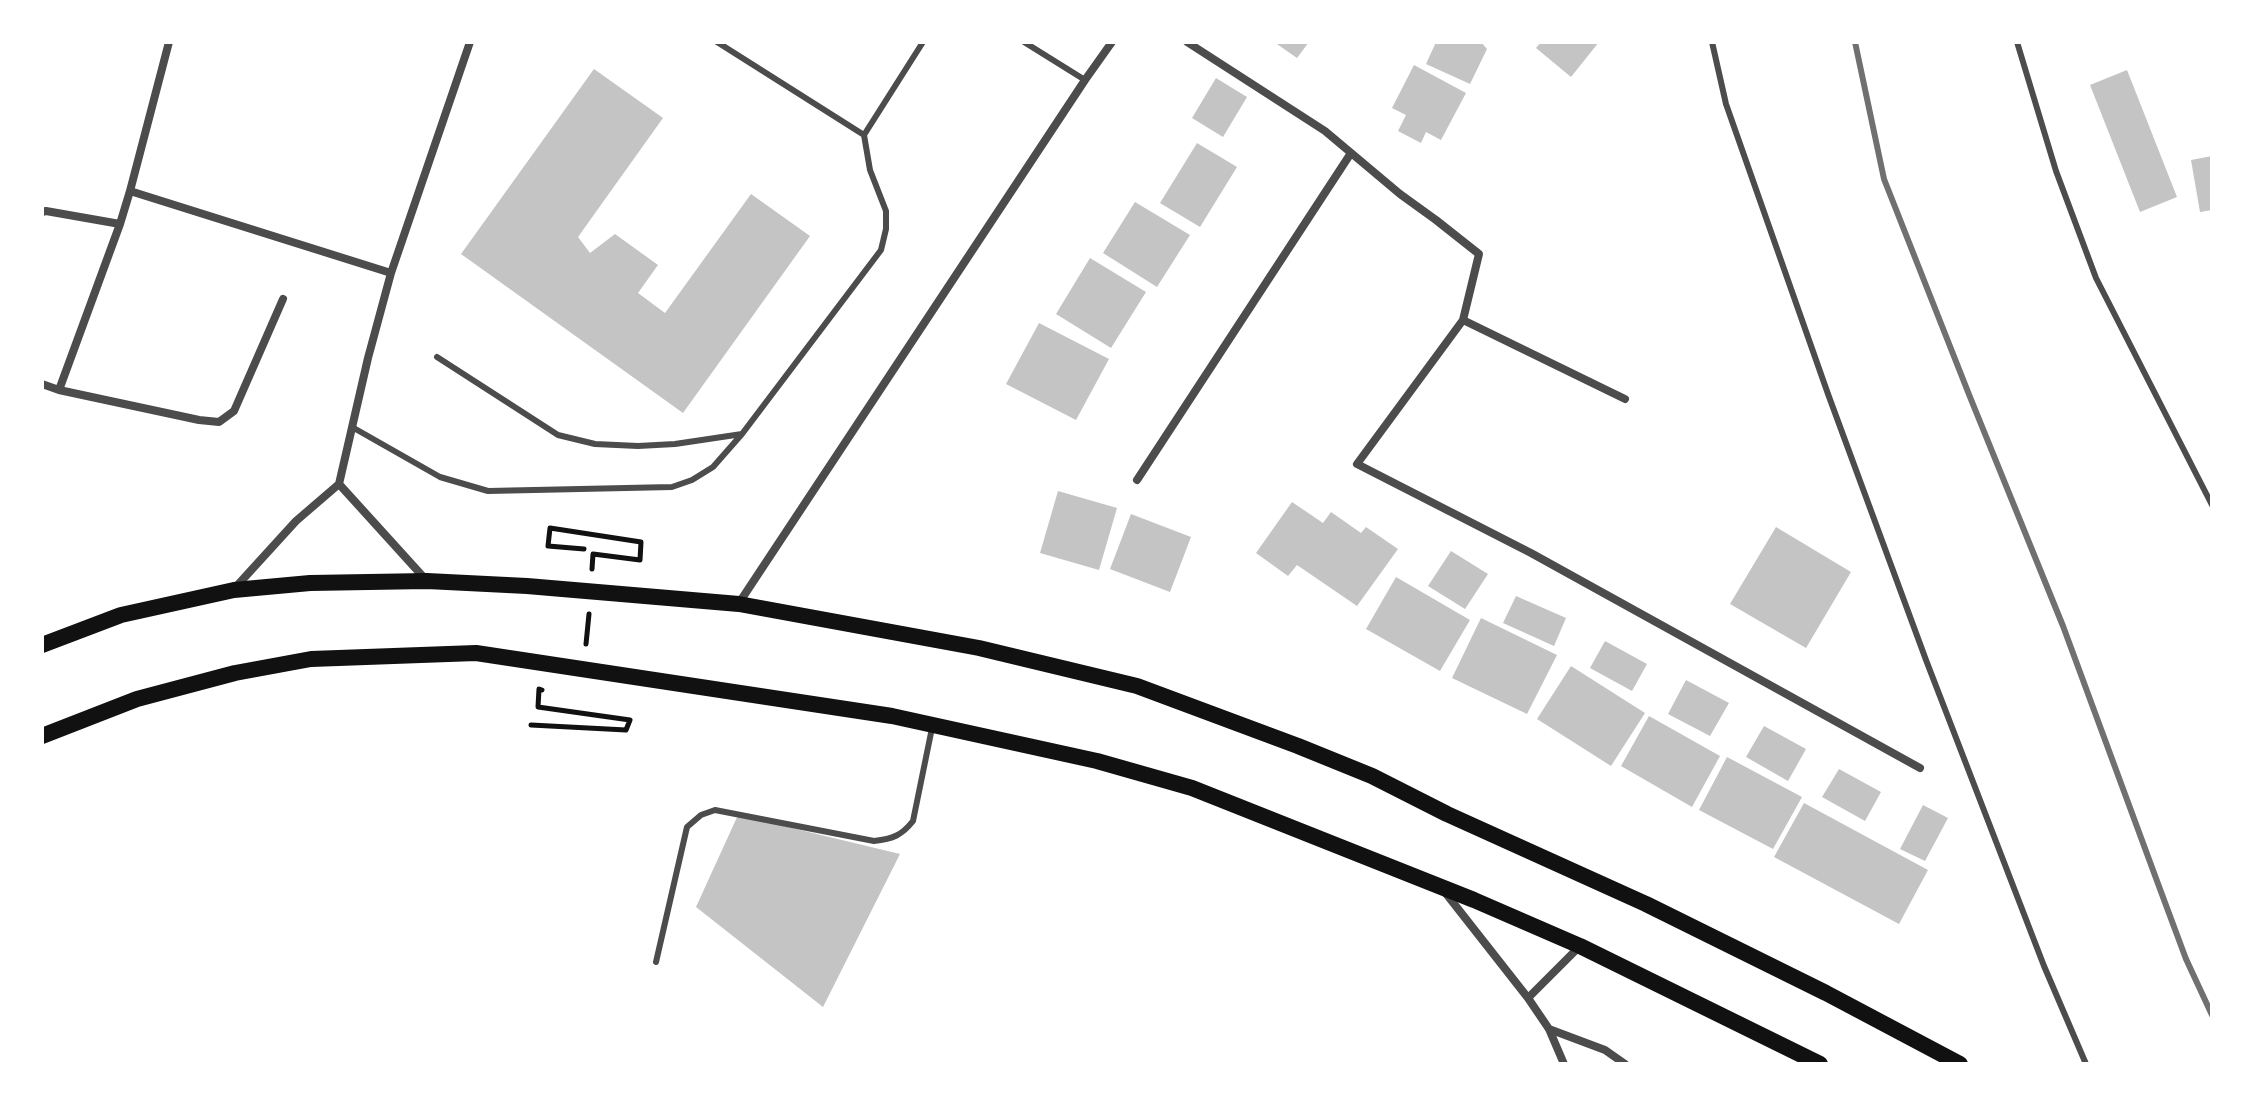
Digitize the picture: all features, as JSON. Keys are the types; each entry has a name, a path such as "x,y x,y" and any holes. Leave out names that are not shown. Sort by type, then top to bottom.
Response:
{"main road":[{"path":"42,645 121,615 234,590 310,583 427,581 739,604 979,648 1137,686 1372,776 1447,814 1646,904 1826,993 1960,1064"},
{"path":"42,736 137,699 235,673 311,659 476,653 892,716 1097,761 1192,788 1441,886 1580,946 1820,1064"}],"street":[{"path":"59,390 130,191 168,44 158,42"},
{"path":"234,590 296,521 339,484 391,273 470,42"},
{"path":"739,604 1112,42"},
{"path":"1187,42 1325,131 1400,194 1479,254 1463,320 1357,464 1531,553 1920,768"},
{"path":"1137,480 1351,153"},
{"path":"130,191 391,273"},
{"path":"42,212 120,224"},
{"path":"42,384 219,422 234,411 283,299"},
{"path":"1463,320 1625,399"},
{"path":"339,484 427,581"},
{"path":"1441,886 1528,998 1549,1029 1564,1064"},
{"path":"1528,998 1580,946"},
{"path":"1549,1029 1605,1050 1625,1064"}],"lane":[{"path":"717,42 864,135"},
{"path":"352,427 440,477 488,491 672,487 692,480 713,467 742,434 881,250 886,211 870,170 864,135 923,42"},
{"path":"1024,42 1085,80"},
{"path":"1712,42 1726,104 1833,409 2044,966 2086,1064"},
{"path":"2017,42 2056,171 2096,278 2212,505"},
{"path":"437,357 558,435 595,444 638,446 742,434"},
{"path":"656,962 687,827 701,815 715,810 874,841 892,840 913,821 932,725"}],"path":[{"path":"584,549 548,546 550,528 641,542 640,560 593,554 592,569"},
{"path":"586,647 590,600"},
{"path":"531,725 626,730 630,720 538,707 539,689 554,691"}],"building":[{"path":"1274,42 1309,42 1297,58"},
{"path":"1436,42 1481,42 1487,49 1470,84 1426,64"},
{"path":"1541,42 1599,42 1571,77 1536,48"},
{"path":"1414,65 1466,93 1441,140 1426,132 1421,143 1398,131 1406,115 1392,108"},
{"path":"594,69 663,118 578,237 590,253 615,234 658,265 638,293 665,313 751,194 810,236 683,413 461,254"},
{"path":"2127,70 2177,197 2140,212 2090,85"},
{"path":"1216,78 1247,97 1223,137 1192,118"},
{"path":"1197,143 1237,167 1200,227 1160,203"},
{"path":"2212,156 2212,210 2200,212 2191,160"},
{"path":"1135,202 1190,235 1157,287 1103,253"},
{"path":"1090,258 1146,292 1111,348 1056,314"},
{"path":"1039,323 1109,359 1076,420 1006,384"},
{"path":"1058,491 1117,508 1099,570 1040,553"},
{"path":"1292,502 1323,523 1331,512 1361,533 1366,527 1398,549 1357,606 1297,565 1288,576 1256,553"},
{"path":"1131,514 1191,537 1170,592 1110,569"},
{"path":"1776,527 1851,572 1806,648 1730,604"},
{"path":"1451,551 1488,574 1465,609 1428,586"},
{"path":"1396,577 1470,620 1440,671 1366,629"},
{"path":"1516,596 1566,618 1554,646 1503,623"},
{"path":"1481,618 1557,655 1527,714 1452,678"},
{"path":"1605,641 1647,664 1632,691 1590,668"},
{"path":"1571,666 1645,713 1611,766 1537,719"},
{"path":"1686,680 1729,703 1710,736 1668,714"},
{"path":"1649,716 1720,756 1692,807 1621,766"},
{"path":"1764,726 1806,749 1788,781 1746,757"},
{"path":"1727,757 1802,797 1773,849 1699,810"},
{"path":"1839,769 1881,792 1865,821 1822,797"},
{"path":"1804,803 1928,870 1899,924 1774,857"},
{"path":"1923,805 1948,818 1925,861 1900,849"},
{"path":"738,815 900,854 823,1007 696,907"}],"railway":[{"path":"1855,42 1884,179 2063,626 2186,959 2212,1015"}]}
